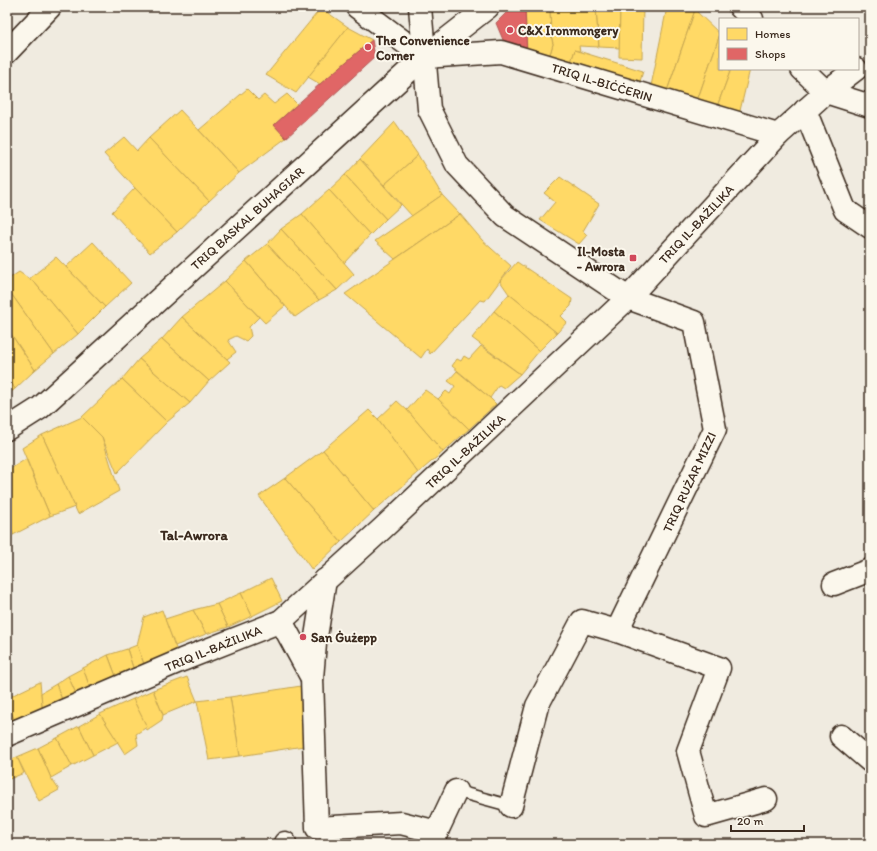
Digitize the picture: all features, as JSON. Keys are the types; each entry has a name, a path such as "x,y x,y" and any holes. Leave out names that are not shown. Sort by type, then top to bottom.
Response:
{"street":[{"path":"7,52 50,7"},
{"path":"357,7 424,57"},
{"path":"420,7 429,109 457,165 505,216 628,298"},
{"name":"TRIQ BASKAL BUHAGIAR","path":"7,429 40,408 424,57 488,7"},
{"path":"740,7 751,18"},
{"name":"TRIQ IL-BIĊĊERIN","path":"424,57 501,52 778,135"},
{"name":"TRIQ IL-BAŻILIKA","path":"859,66 870,58"},
{"path":"803,70 826,92 870,106"},
{"name":"TRIQ IL-BAŻILIKA","path":"7,735 182,660 281,621 324,580 386,525 628,298 778,135 826,92 854,70"},
{"path":"806,110 846,210 870,228"},
{"name":"TRIQ RUŻAR MIZZI","path":"617,631 715,429 694,322 628,298"},
{"path":"834,584 870,570"},
{"path":"324,580 315,643 312,678 317,828 401,823 434,838 456,790"},
{"path":"281,621 312,678"},
{"path":"511,806 537,706 582,621 617,631 718,668 688,751 706,816 766,799"},
{"path":"841,736 870,761"}],"lane":[{"path":"456,790 511,806"}],"building: Homes":[{"path":"525,7 550,7 551,35 526,29"},
{"path":"550,7 596,7 599,47 579,46 580,52 575,50 569,68 548,61 553,44 551,35"},
{"path":"596,7 620,7 620,48 599,47"},
{"path":"620,7 643,7 642,58 619,57"},
{"path":"667,7 693,7 695,10 665,97 650,91"},
{"path":"321,8 348,27 296,93 266,75"},
{"path":"695,10 719,33 719,37 695,107 665,97"},
{"path":"348,27 372,40 320,84 308,77"},
{"path":"526,29 551,35 553,44 548,61 527,55"},
{"path":"719,37 719,70 731,70 715,112 695,107"},
{"path":"575,50 643,71 637,92 569,68"},
{"path":"731,70 750,70 738,119 715,112"},
{"path":"247,89 258,100 264,95 274,104 287,94 297,104 274,125 286,138 239,173 199,130"},
{"path":"180,110 239,173 209,201 149,138"},
{"path":"395,122 418,155 384,185 360,159"},
{"path":"124,137 137,151 149,138 209,201 177,232 104,154"},
{"path":"418,155 442,195 412,216 384,185"},
{"path":"360,159 401,205 386,219 345,175"},
{"path":"345,175 386,219 370,235 329,190"},
{"path":"560,177 599,204 583,231 587,235 579,244 540,220 555,202 544,193"},
{"path":"135,188 177,232 150,253 112,212"},
{"path":"329,190 370,235 344,263 302,214"},
{"path":"442,195 460,214 395,259 375,241"},
{"path":"302,214 354,274 337,290 281,229"},
{"path":"460,214 482,240 511,266 485,301 480,300 430,354 427,349 421,358 345,294"},
{"path":"281,229 337,290 319,300 267,244"},
{"path":"93,242 131,283 105,307 66,267"},
{"path":"267,244 319,300 295,317 246,261"},
{"path":"56,257 105,307 78,334 34,282 29,279"},
{"path":"246,261 285,306 265,323 225,281"},
{"path":"517,262 572,299 571,306 561,316 567,322 557,333 509,294 500,281"},
{"path":"19,272 34,282 78,334 54,354 7,288 7,280"},
{"path":"225,281 259,317 249,327 251,336 246,341 236,336 228,340 236,352 227,359 182,317"},
{"path":"7,288 54,354 35,370 7,328"},
{"path":"509,294 557,333 539,351 494,311"},
{"path":"494,311 539,351 520,374 472,338"},
{"path":"182,317 230,362 209,381 162,339"},
{"path":"7,328 35,370 15,389 7,376"},
{"path":"162,339 209,381 190,403 139,359"},
{"path":"481,346 520,374 504,388 499,385 490,398 452,366 457,359 461,361 464,356 469,359"},
{"path":"139,359 190,403 167,422 122,379"},
{"path":"457,371 496,404 469,429 438,399 446,391 450,394 455,386 448,381"},
{"path":"7,376 15,389 7,395"},
{"path":"122,379 167,422 117,473 102,437 82,417"},
{"path":"425,390 438,399 469,429 443,452 407,410"},
{"path":"397,401 407,410 443,452 418,473 378,419"},
{"path":"369,410 378,419 418,473 374,511 323,450"},
{"path":"82,417 102,437 119,491 78,514 42,435"},
{"path":"42,435 75,507 50,516 22,448"},
{"path":"323,450 374,511 341,542 285,478"},
{"path":"26,459 50,516 13,535 7,517 7,471"},
{"path":"285,478 341,542 312,570 259,496"},
{"path":"7,517 13,535 7,539"},
{"path":"271,578 282,601 252,616 241,593"},
{"path":"241,593 252,616 228,627 217,604"},
{"path":"217,604 228,627 206,634 193,610"},
{"path":"162,610 178,654 145,667 137,645 144,617"},
{"path":"193,610 206,634 175,646 165,619"},
{"path":"137,645 145,667 134,671 127,649"},
{"path":"127,649 134,671 117,679 108,655"},
{"path":"108,655 117,679 91,691 83,668"},
{"path":"83,668 91,691 77,696 68,676"},
{"path":"68,676 77,696 64,705 56,684"},
{"path":"187,677 197,701 163,715 153,690"},
{"path":"40,682 43,715 18,727 7,704 7,698"},
{"path":"56,684 64,705 43,715 41,693"},
{"path":"301,686 310,745 240,756 230,697"},
{"path":"153,690 163,715 162,720 147,730 133,699"},
{"path":"230,697 240,756 209,760 197,701"},
{"path":"133,699 147,727 136,734 138,745 125,754 100,714"},
{"path":"7,704 18,727 7,731"},
{"path":"100,714 118,742 93,755 79,726"},
{"path":"79,726 93,755 72,766 57,738"},
{"path":"57,738 72,766 51,778 38,748"},
{"path":"38,748 51,778 59,790 39,801 17,757"},
{"path":"17,757 24,773 7,780 7,761"}],"building: Shops":[{"path":"512,7 525,7 527,55 506,47 496,23"},
{"path":"372,40 375,57 286,138 274,125"}],"place":[{"name":"C&X Ironmongery","path":"510,30"},
{"name":"The Convenience Corner","path":"368,47"},
{"name":"Il-Mosta - Awrora","path":"633,258"},
{"name":"San Ġużepp","path":"303,637"}],"district":[{"name":"Tal-Awrora","path":"194,535"}]}
